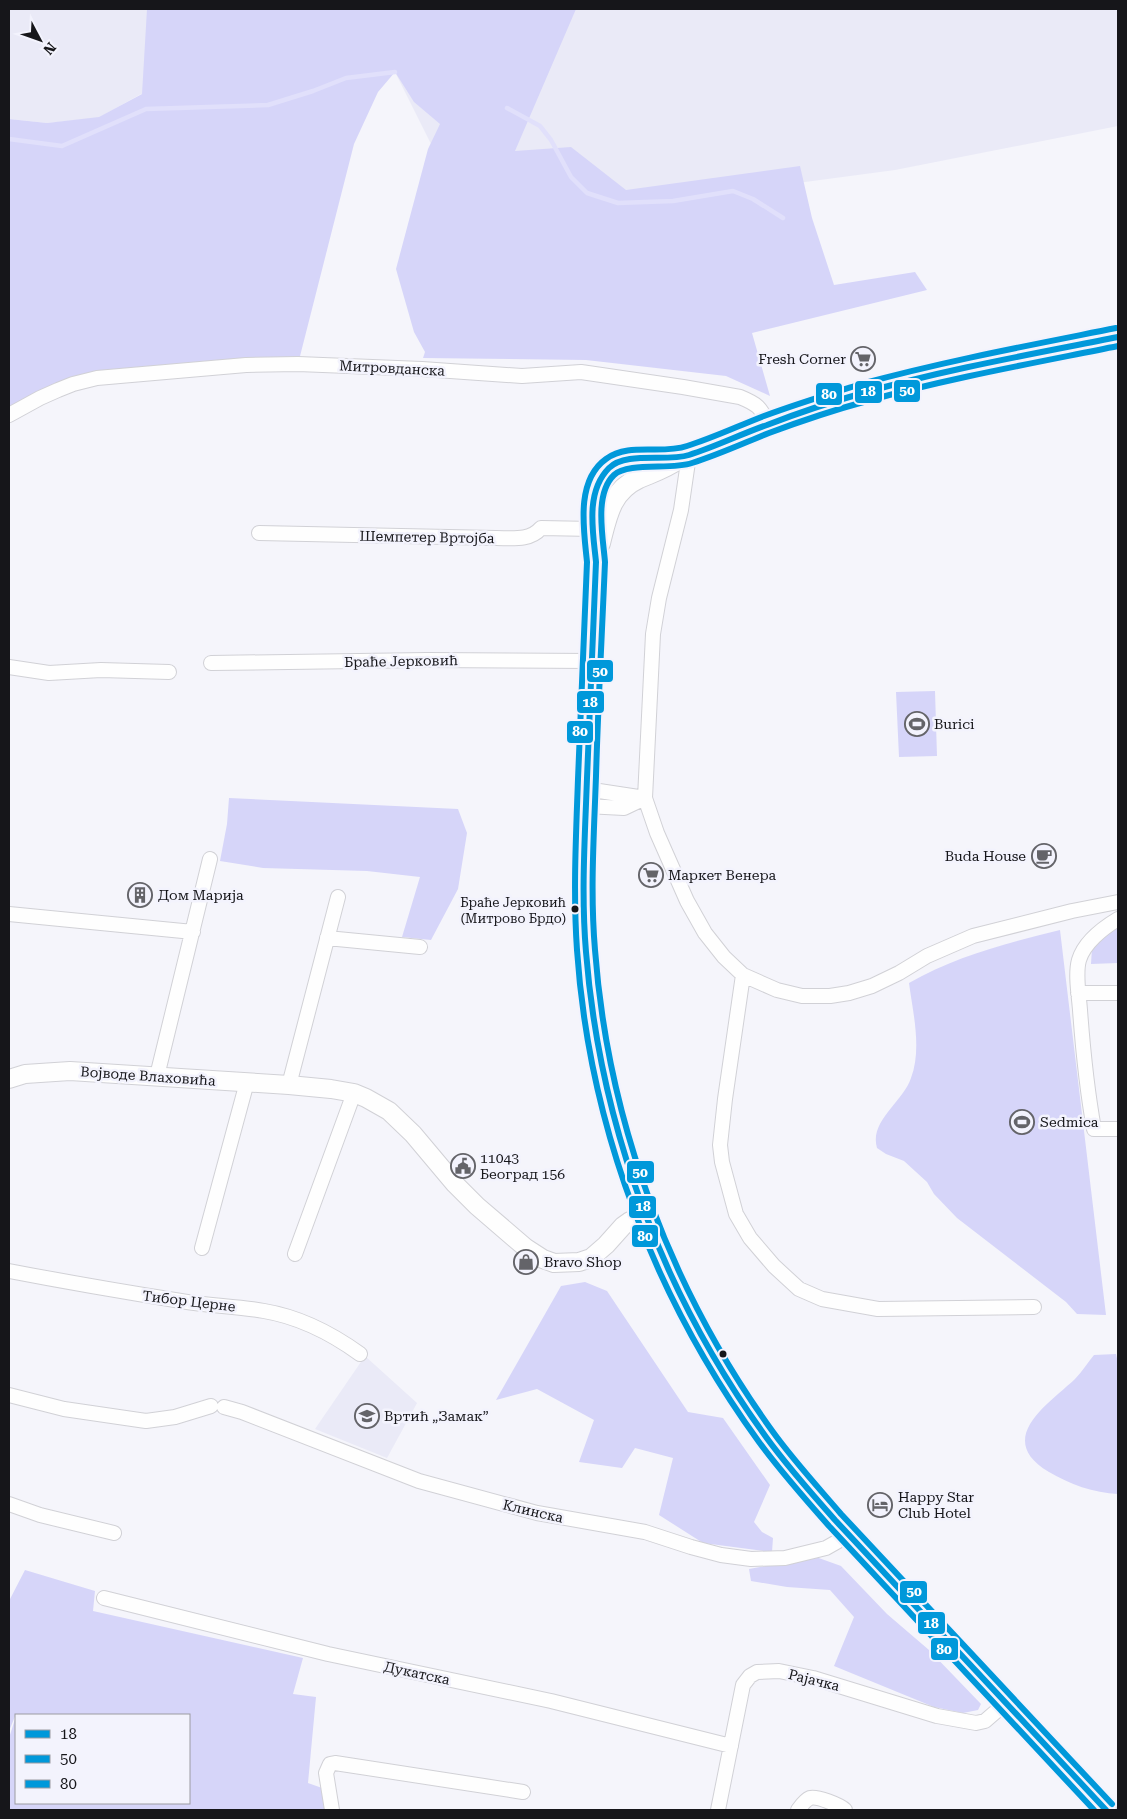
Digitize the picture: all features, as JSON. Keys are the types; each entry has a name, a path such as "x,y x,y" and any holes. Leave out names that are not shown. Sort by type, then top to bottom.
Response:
{"main road":[{"path":"596,562 606,519 618,493 626,486 684,456 768,424 863,393 1025,355 1118,337"},
{"path":"684,456 624,460 613,465 604,472 597,484 593,502 596,562 584,854 586,952 598,1050 609,1101 628,1170 669,1275 706,1343 737,1394 776,1450 849,1535 1106,1810"}],"street":[{"name":"Митровданска","path":"9,416 49,394 73,384 97,378 197,368 298,364 431,369 522,376 564,372 606,375 740,397 756,405 763,412 768,424"},
{"path":"684,456 681,510 659,598 653,634 645,798 651,819 673,872 699,924 724,958 743,975 776,990 802,996 830,996 872,986 899,973 926,956 973,936 1072,911 1118,902"},
{"name":"Шемпетер Вртојба","path":"259,533 496,538 526,537 536,534 541,528 593,529"},
{"name":"Браће Јерковић","path":"211,663 446,660 592,662"},
{"path":"9,667 49,673 101,670 169,672"},
{"path":"586,798 624,808 645,798"},
{"path":"158,1076 210,859"},
{"path":"289,1084 338,897"},
{"path":"9,914 193,932"},
{"path":"1118,919 1100,932 1084,949 1078,962 1078,993 1086,1080 1094,1129 1118,1129"},
{"path":"327,938 420,947"},
{"path":"743,975 728,1074 720,1145 722,1162 736,1214 750,1238 774,1266 800,1289 822,1299 878,1309 1034,1307"},
{"path":"1078,993 1118,993"},
{"name":"Војводе Влаховића","path":"9,1079 25,1074 70,1071 289,1084 354,1093 389,1110 477,1206 526,1248 543,1259 554,1263 571,1263 590,1258 606,1245 623,1226 630,1221 645,1216"},
{"path":"202,1248 247,1082"},
{"path":"295,1254 354,1093"},
{"name":"Тибор Церне","path":"9,1271 188,1302 266,1311 314,1326 332,1335 360,1354"},
{"name":"Клинска","path":"9,1395 64,1409 146,1422 218,1406 242,1412 419,1481 537,1513 645,1532 721,1555 751,1559 785,1558 826,1548 849,1535"},
{"path":"9,1504 40,1515 114,1533"},
{"name":"Дукатска","path":"104,1598 328,1654 551,1701 731,1746"},
{"name":"Рајачка","path":"718,1810 743,1685 750,1676 757,1672 779,1671 813,1678 937,1716 965,1722 976,1723 985,1721 1007,1702"},
{"path":"332,1810 326,1773 330,1764 335,1763 523,1792"},
{"path":"798,1810 806,1800 813,1798 838,1805 845,1810"}],"shaded area":[{"path":"9,9 1118,9 1118,126 895,170 684,198 444,170 395,72 268,105 141,94 98,118 47,123 9,119"},
{"path":"147,9 576,9 515,151 571,147 626,190 800,166 812,218 834,285 915,272 927,290 752,333 770,396 726,376 586,360 423,358 425,352 414,332 396,269 428,149 440,124 414,102 395,72 378,92 354,144 298,364 108,376 9,415 9,119 47,123 99,117 142,94"},
{"name":"Burici","path":"935,691 937,756 899,757 896,692"},
{"path":"229,798 458,809 467,833 458,889 431,940 402,937 420,877 367,871 263,868 220,861 227,824"},
{"path":"1118,922 1118,963 1091,964 1092,948"},
{"path":"1060,930 1106,1315 1077,1314 1066,1302 957,1218 934,1194 927,1182 904,1161 886,1154 877,1148 876,1138 882,1120 907,1087 914,1067 916,1031 909,983 963,958 1001,945"},
{"path":"585,1282 607,1291 688,1412 723,1418 770,1485 754,1522 762,1532 773,1538 772,1552 703,1543 659,1515 673,1458 635,1448 622,1468 579,1462 594,1420 537,1389 496,1400 561,1286"},
{"path":"1116,1354 1118,1363 1118,1494 1082,1487 1049,1472 1033,1460 1026,1447 1026,1435 1031,1423 1051,1400 1075,1379 1094,1355"},
{"name":"Вртић „Замак”","path":"365,1356 417,1403 387,1458 315,1429"},
{"path":"816,1557 841,1566 887,1614 929,1650 981,1704 978,1710 963,1713 934,1707 834,1666 854,1617 830,1590 787,1587 751,1581 749,1569"},
{"path":"25,1570 95,1591 93,1611 303,1658 293,1694 316,1697 308,1783 322,1788 328,1810 9,1810 9,1738 15,1719 15,1804 190,1804 190,1714 15,1714 9,1731 9,1601"}],"waterway":[{"path":"9,139 62,146 146,109 268,105 346,78 395,72"},
{"path":"507,108 540,126 551,140 571,177 587,193 618,203 673,201 733,191 753,199 783,218"}],"transit line":[{"name":"80","path":"1094,1810 793,1485 759,1442 722,1387 688,1330 659,1270 634,1209 612,1146 596,1081 584,1016 577,950 575,864 587,562 584,536 584,507 586,493 596,468 615,454 625,451 687,446 812,399 861,384 956,361 1116,328"},
{"name":"18","path":"1106,1810 799,1479 766,1437 729,1383 696,1326 667,1267 643,1207 622,1145 606,1082 594,1017 586,952 584,887 596,562 592,513 596,489 601,478 609,468 616,463 636,458 669,458 689,455 803,412 895,384 990,362 1118,337"},
{"name":"50","path":"1112,1804 841,1514 806,1474 773,1432 737,1378 704,1322 675,1263 651,1203 630,1141 614,1078 602,1015 595,950 593,841 605,562 601,516 604,493 614,475 621,471 639,467 673,466 692,463 805,420 855,404 929,385 1118,346"}],"place":[{"name":"Fresh Corner","path":"863,359"},
{"name":"Burici","path":"917,724"},
{"name":"Buda House","path":"1044,856"},
{"name":"Маркет Венера","path":"651,875"},
{"name":"Дом Марија","path":"140,895"},
{"name":"Браће Јерковић (Митрово Брдо)","path":"575,909"},
{"name":"Sedmica","path":"1022,1122"},
{"name":"11043 Београд 156","path":"463,1166"},
{"name":"Bravo Shop","path":"526,1262"},
{"name":"Вртић „Замак”","path":"367,1416"},
{"name":"Happy Star Club Hotel","path":"880,1505"}]}
